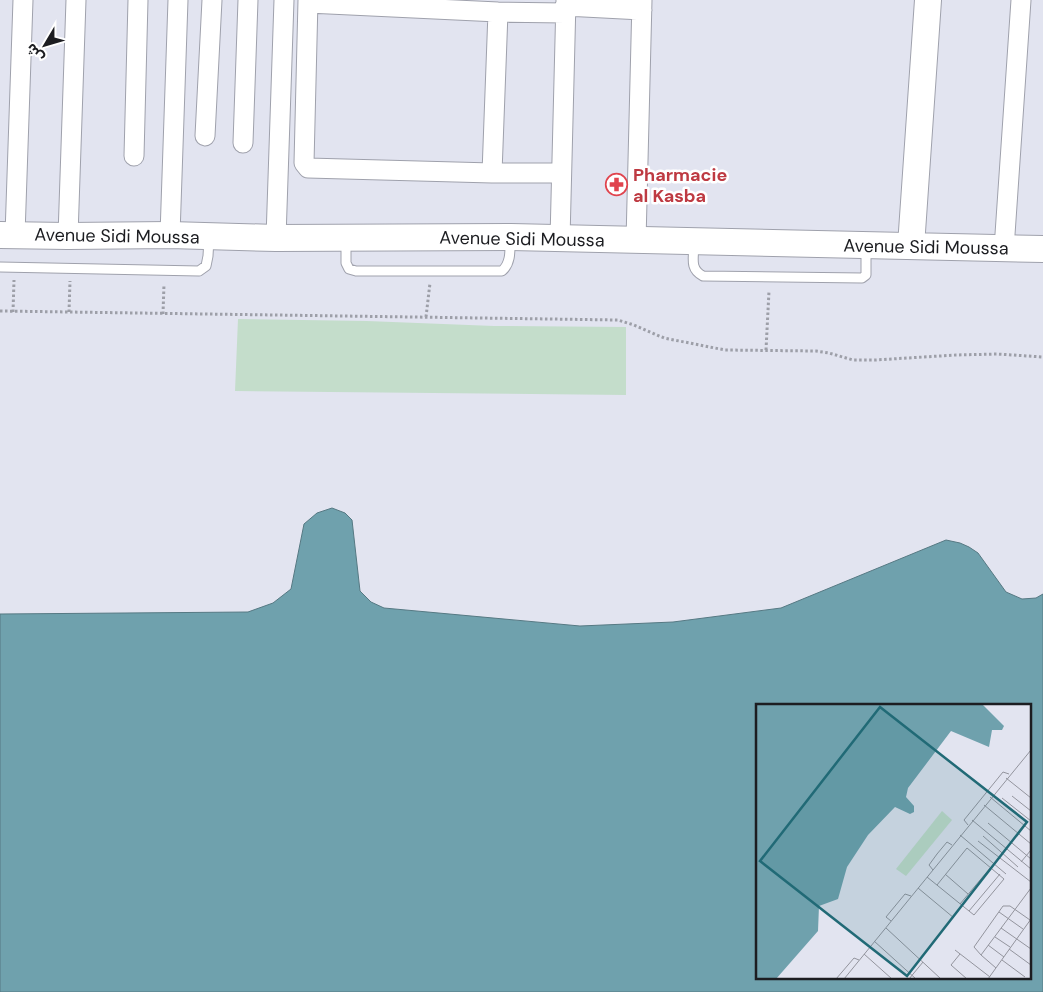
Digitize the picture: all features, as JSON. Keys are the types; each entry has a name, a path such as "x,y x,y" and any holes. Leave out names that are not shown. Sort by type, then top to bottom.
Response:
{"street":[{"path":"8,235 23,0"},
{"path":"68,236 76,0"},
{"path":"134,156 138,0"},
{"path":"170,236 178,0"},
{"path":"205,136 212,0"},
{"path":"243,144 248,0"},
{"path":"276,238 284,0"},
{"path":"911,246 928,0"},
{"path":"1004,248 1021,0"},
{"path":"561,173 312,169 306,167 304,163 308,1 498,12 565,6 642,5 636,241"},
{"path":"560,238 565,6"},
{"path":"492,173 498,12"},
{"name":"Avenue Sidi Moussa","path":"8,235 276,238 510,237 1043,250"}],"lane":[{"path":"0,267 199,271 206,266 209,237"},
{"path":"346,238 346,263 349,269 356,271 431,272 502,271 507,266 509,260 510,237"},
{"path":"694,242 694,267 696,273 703,276 862,278 866,274 866,245"}],"path":[{"path":"13,312 15,267"},
{"path":"69,312 71,268"},
{"path":"163,314 165,270"},
{"path":"426,317 431,272"},
{"path":"766,350 770,277"},
{"path":"0,311 618,320 664,338 725,350 816,351 853,360 997,354 1043,357"}],"green space":[{"path":"238,319 367,321 494,326 626,327 626,395 235,391"}],"water":[{"path":"332,508 345,513 352,520 360,591 371,602 384,608 580,626 673,622 781,608 946,540 969,547 978,553 1006,592 1022,599 1036,598 1043,594 1043,992 0,992 0,614 248,612 273,603 291,589 304,524 317,513"}],"building":[{"name":"Pharmacie al Kasba","path":"611,176 624,176 624,194 610,193"}],"place":[{"name":"Pharmacie al Kasba","path":"617,185"}]}
